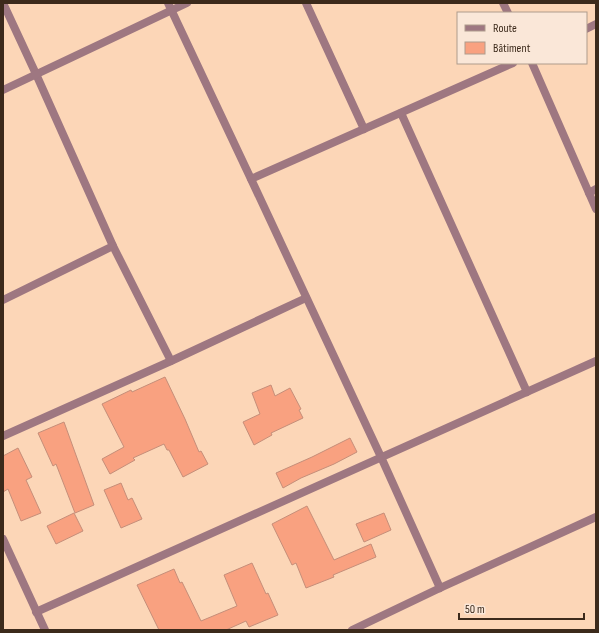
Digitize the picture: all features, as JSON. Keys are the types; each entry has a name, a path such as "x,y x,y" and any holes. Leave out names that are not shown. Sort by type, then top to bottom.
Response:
{"street":[{"path":"3,3 113,246 171,361"},
{"path":"3,90 169,7 187,3"},
{"path":"306,3 364,129"},
{"path":"503,3 508,12"},
{"path":"169,7 252,179 440,588"},
{"path":"587,28 596,24"},
{"path":"252,179 511,64"},
{"path":"532,64 592,191 596,209"},
{"path":"401,113 527,392"},
{"path":"3,300 113,246"},
{"path":"3,436 171,361 306,298"},
{"path":"36,612 596,361"},
{"path":"352,630 596,517"},
{"path":"3,539 45,630"}],"building":[{"path":"165,377 199,452 201,451 208,464 183,477 169,450 167,450 164,444 133,458 135,460 110,474 102,459 124,447 102,404 131,390 132,392"},
{"path":"271,385 275,396 290,388 301,409 299,410 303,418 271,433 272,435 254,445 243,422 260,414 252,393"},
{"path":"64,422 94,505 75,513 56,464 53,466 38,433"},
{"path":"350,438 357,452 283,488 276,473"},
{"path":"18,448 32,477 26,480 41,513 21,521 8,489 3,492 3,456"},
{"path":"121,483 128,500 132,498 142,519 121,528 104,490"},
{"path":"307,506 334,560 371,544 376,557 333,575 334,577 306,588 296,563 292,565 272,524"},
{"path":"74,513 83,531 56,544 47,526"},
{"path":"384,513 391,530 364,542 356,524"},
{"path":"252,563 266,594 268,593 278,615 249,627 246,621 226,630 159,630 137,585 174,569 201,621 237,606 224,575"}]}
